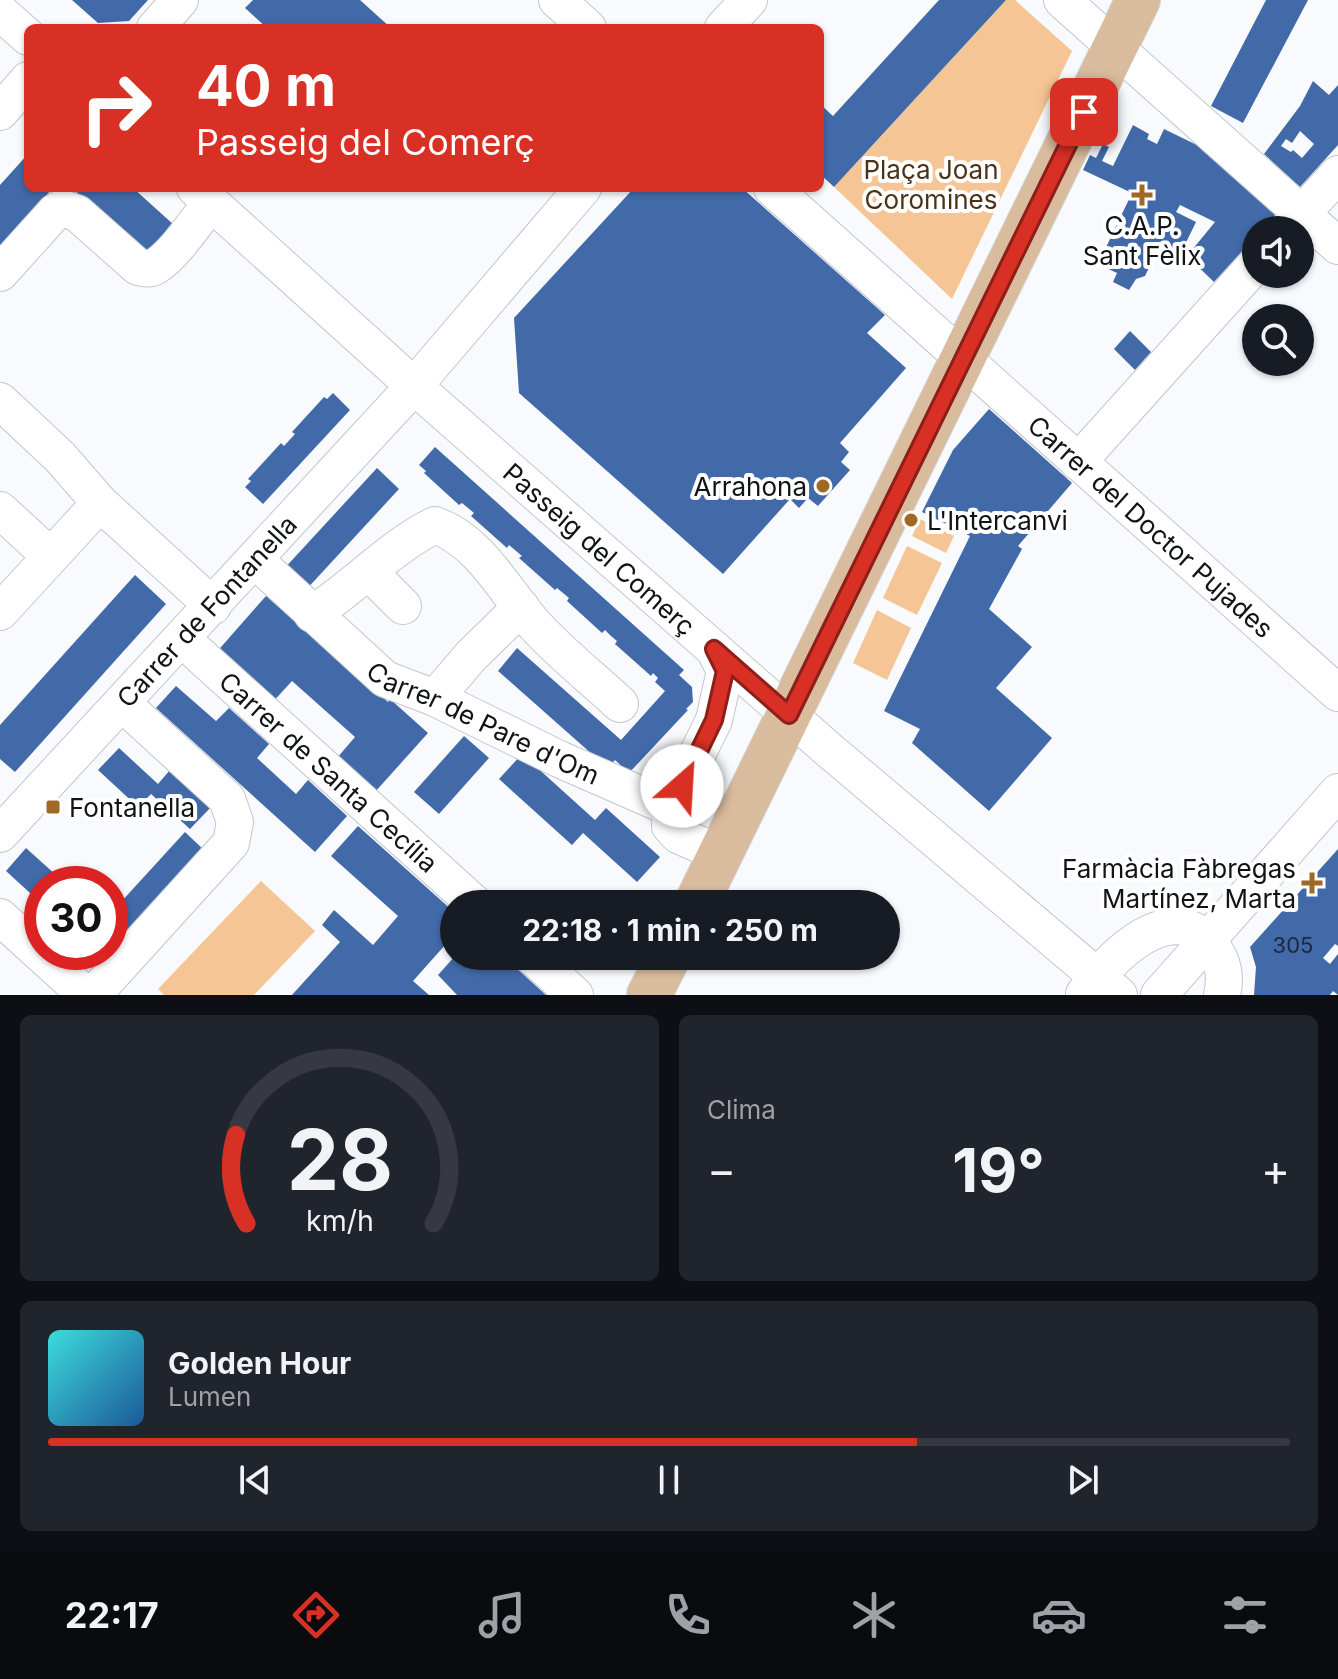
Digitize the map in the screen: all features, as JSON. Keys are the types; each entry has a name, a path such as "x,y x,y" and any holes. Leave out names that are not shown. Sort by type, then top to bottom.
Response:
{"main road":[{"path":"703,890 1138,0"},
{"path":"649,995 662,970"}],"street":[{"path":"159,24 180,0"},
{"path":"557,0 584,24"},
{"path":"727,24 749,0"},
{"path":"1062,0 1116,46 1289,216"},
{"path":"0,12 24,33"},
{"path":"0,112 24,85"},
{"path":"1299,216 1338,174"},
{"name":"Carrer de Fontanella","path":"0,834 414,386 580,192"},
{"name":"Carrer del Doctor Pujades","path":"776,192 1338,693"},
{"path":"0,273 62,208 77,213 138,267 156,267 175,247 203,195"},
{"name":"Passeig del Comerç","path":"203,195 414,386 1100,989"},
{"path":"1314,232 1338,246"},
{"path":"1078,462 1242,280"},
{"path":"0,401 60,457 100,503 213,606"},
{"path":"0,612 100,503"},
{"path":"0,510 50,556"},
{"path":"312,614 418,534 435,525 455,532 501,579 535,625 620,704"},
{"name":"Carrer de Pare d'Om","path":"255,560 385,679 435,698 559,759 671,808"},
{"path":"369,572 403,606"},
{"path":"435,698 471,656 521,607"},
{"name":"Carrer de Santa Cecília","path":"182,639 460,890"},
{"path":"714,649 725,671 714,720 671,808 670,826 678,835 721,854"},
{"path":"93,995 231,843 235,822 227,799 123,704"},
{"path":"1159,995 1338,792"},
{"path":"0,917 86,995"},
{"path":"1100,989 1113,960 1153,930 1171,925 1189,928 1207,940 1221,959 1225,982 1222,995"},
{"path":"547,970 575,995"}],"green space":[{"name":"Plaça Joan Coromines","path":"1006,0 1015,0 1072,51 952,299 834,187"},
{"path":"920,519 954,536 946,553 912,536"},
{"path":"907,546 942,563 917,615 883,598"},
{"path":"877,610 911,628 887,680 853,663"},
{"path":"261,881 315,931 254,995 164,995 158,989"}],"building":[{"path":"72,0 148,0 129,21 98,23"},
{"path":"253,0 360,0 387,24 263,24 245,8"},
{"path":"939,0 1006,0 834,187 824,178 824,108 833,116"},
{"path":"1266,0 1308,0 1243,123 1211,106"},
{"path":"1313,81 1329,95 1338,85 1338,145 1300,187 1264,154 1300,106","holes":["1300,131 1314,144 1302,158 1293,150 1291,152 1281,146 1286,139 1292,143"]},
{"path":"1133,125 1149,134 1147,139 1157,144 1164,129 1201,147 1276,214 1242,216 1242,251 1214,282 1187,256 1215,222 1180,205 1176,212 1196,222 1178,259 1158,249 1145,276 1136,279 1129,290 1113,282 1117,273 1098,264 1132,193 1083,170 1090,155 1096,158 1103,144 1109,147 1102,161 1113,166"},
{"path":"24,158 24,192 49,192 0,246 0,185"},
{"path":"76,192 137,192 174,225 146,256"},
{"path":"630,192 747,192 885,315 867,333 906,368 840,443 849,452 841,462 850,470 818,506 808,498 799,508 790,499 723,574 519,393 514,318"},
{"path":"1130,331 1151,352 1135,370 1114,349"},
{"path":"333,393 350,410 263,504 245,487 251,481 248,479 281,443 284,446 295,434 292,432 324,397 327,399"},
{"path":"989,409 1072,483 1018,546 1022,549 989,609 1032,647 996,688 1052,738 989,811 912,743 920,729 884,711 970,536 922,512 953,450"},
{"path":"435,447 684,670 679,675 692,687 693,702 629,773 615,760 610,766 602,763 498,671 517,648 621,740 665,691 655,682 658,678 653,673 651,676 615,644 617,641 605,630 602,633 567,601 569,598 557,588 555,590 519,558 522,556 509,545 507,548 471,516 474,513 462,503 459,505 424,473 426,471 419,465"},
{"path":"377,468 399,489 304,592 282,571"},
{"path":"135,575 166,604 15,772 0,759 0,725"},
{"path":"266,596 428,733 375,792 337,758 355,737 292,681 270,705 214,655"},
{"path":"176,686 216,721 229,708 269,744 257,758 296,794 308,780 347,816 315,852 156,708"},
{"path":"464,736 489,758 439,814 414,792"},
{"path":"119,748 158,784 170,770 211,807 190,829 151,794 138,807 98,770"},
{"path":"522,754 595,820 606,808 660,857 637,882 583,833 572,845 499,779"},
{"path":"358,826 440,899 440,951 413,981 429,995 292,995 340,942 322,925 334,910 373,945 398,916 331,856"},
{"path":"185,832 206,852 128,937 128,894"},
{"path":"26,848 46,866 24,866 24,888 6,871"},
{"path":"1338,849 1338,946 1335,944 1323,958 1330,964 1338,954 1338,995 1333,991 1330,995 1254,995 1256,967 1250,947"},
{"path":"442,970 518,970 546,995 457,995 438,975"}],"place":[{"name":"C.A.P. Sant Fèlix","path":"1142,195"},
{"name":"Arrahona","path":"823,486"},
{"name":"L'Intercanvi","path":"911,520"},
{"name":"Fontanella","path":"53,807"},
{"name":"Farmàcia Fàbregas Martínez, Marta","path":"1312,883"}],"route":[{"path":"682,786 714,720 725,671 714,649 789,715 1084,112"}]}
